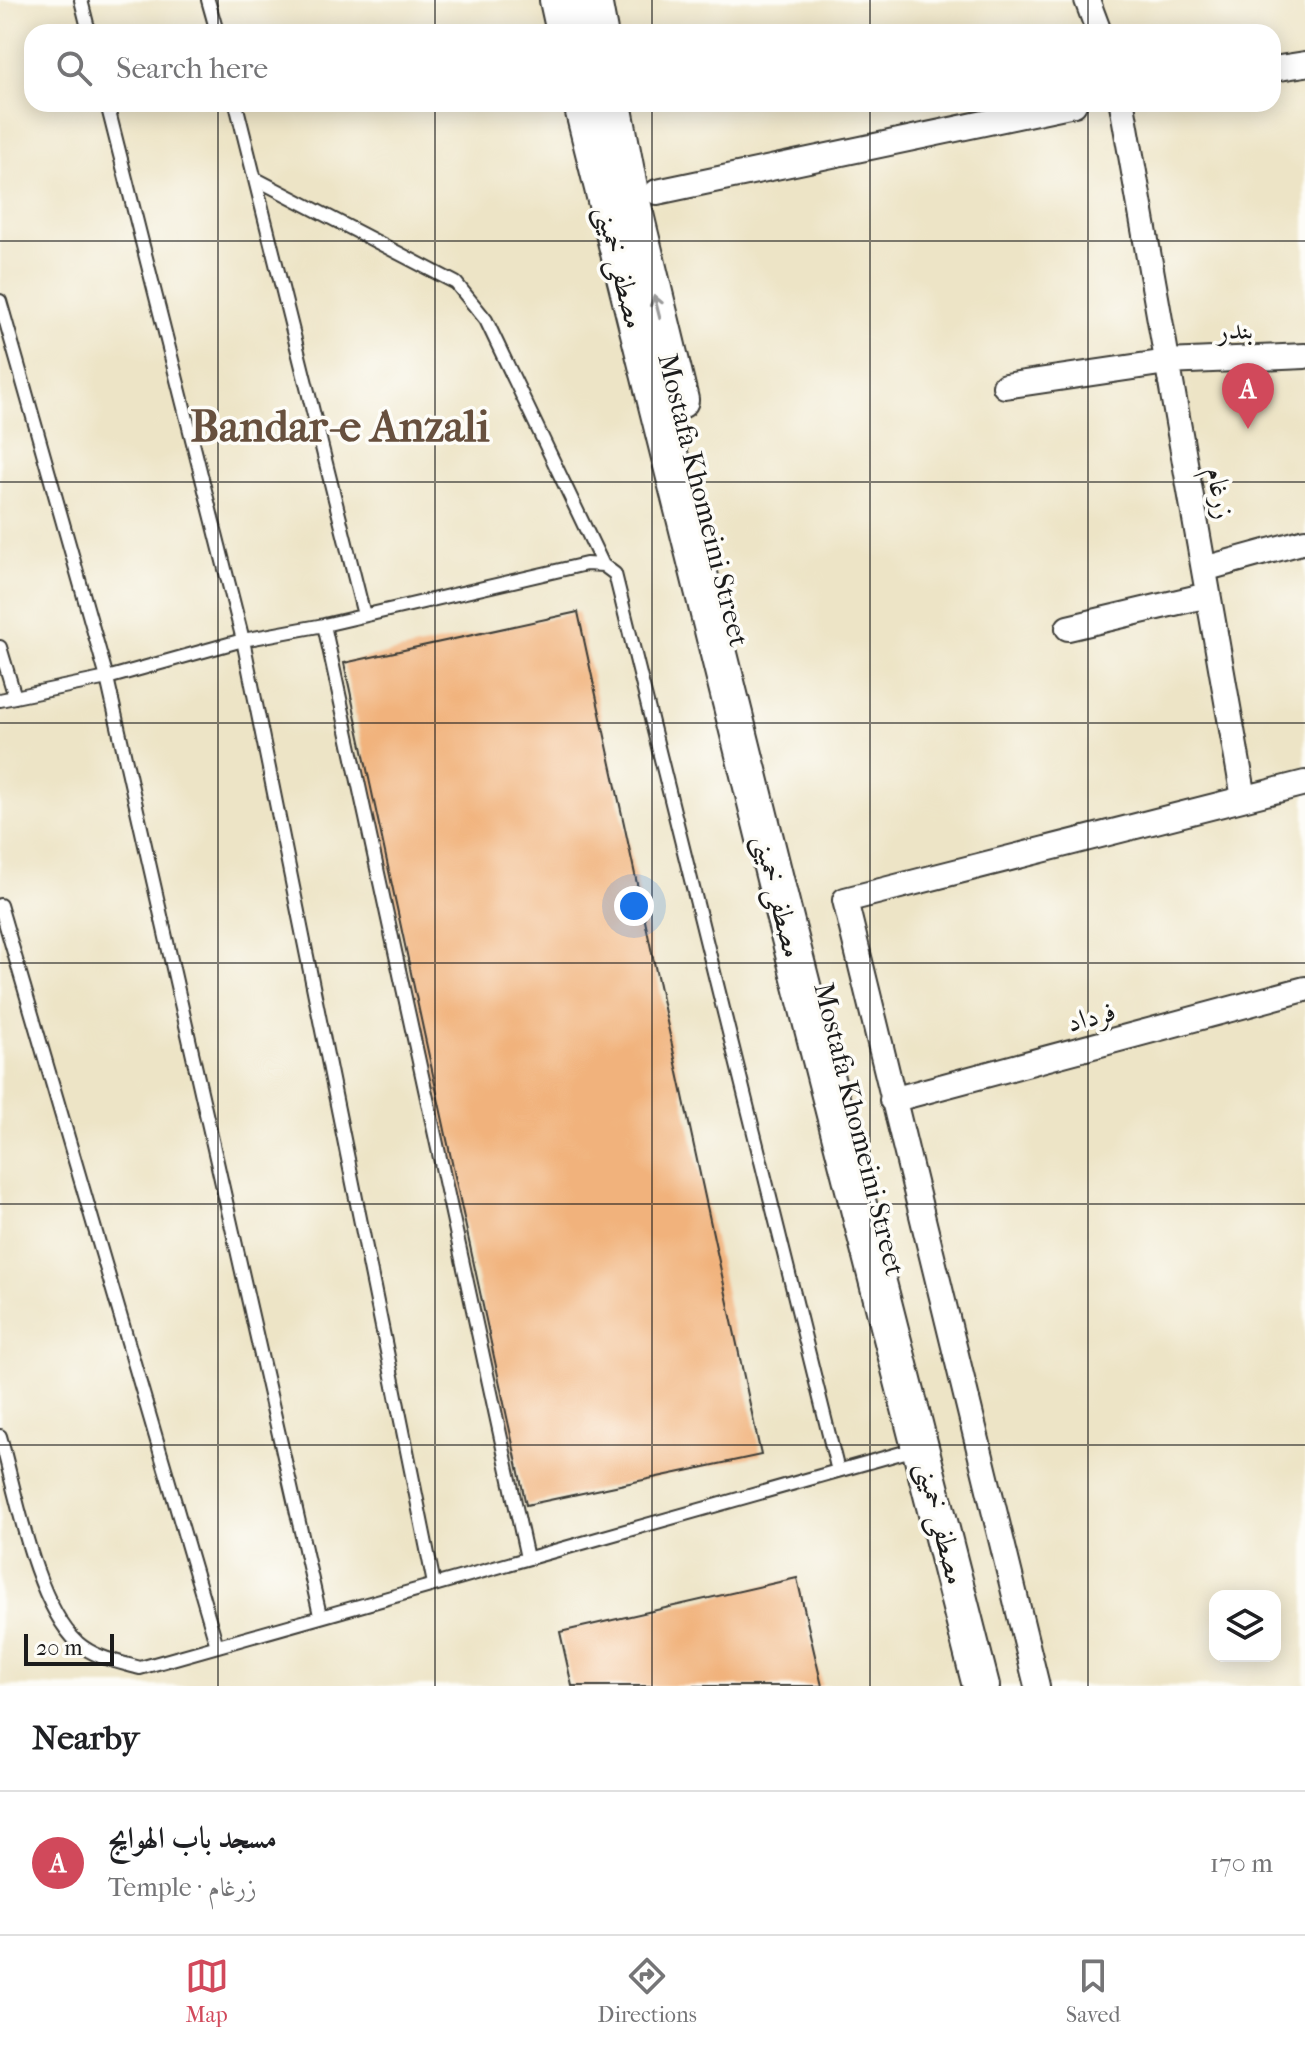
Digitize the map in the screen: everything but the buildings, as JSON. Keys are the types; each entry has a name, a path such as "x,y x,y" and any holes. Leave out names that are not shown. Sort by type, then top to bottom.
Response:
{"main road":[{"path":"558,0 563,24"},
{"path":"593,0 598,24"},
{"name":"مصطفی خمینی","path":"584,112 981,1686"},
{"name":"Mostafa Khomeini Street","path":"615,112 631,198 798,883 1003,1686"}],"street":[{"path":"1087,0 1096,24"},
{"path":"1281,68 1305,64"},
{"path":"657,192 1036,112"},
{"name":"زرغام","path":"1123,112 1244,798"},
{"name":"بندر","path":"1005,386 1167,362 1305,356"},
{"path":"1204,569 1305,541"},
{"path":"1068,628 1208,595"},
{"path":"1037,1686 845,900 1305,783"},
{"name":"فرداد","path":"892,1100 1305,989"}],"lane":[{"path":"81,0 87,24"},
{"path":"208,0 215,24"},
{"path":"109,112 243,640 434,1584"},
{"path":"238,112 364,615"},
{"path":"256,179 456,283 486,320 603,565 615,574 838,1471"},
{"path":"0,301 107,678 320,1615"},
{"path":"0,700 107,678 243,640 324,625 586,564 603,565"},
{"path":"324,625 527,1558"},
{"path":"0,647 15,697"},
{"path":"0,905 217,1646"},
{"path":"0,1436 48,1601 80,1645 104,1658 140,1668 922,1448"}],"place":[{"name":"مسجد باب الهوایج","path":"1248,429"}],"district":[{"name":"Bandar-e Anzali","path":"340,426"}]}
